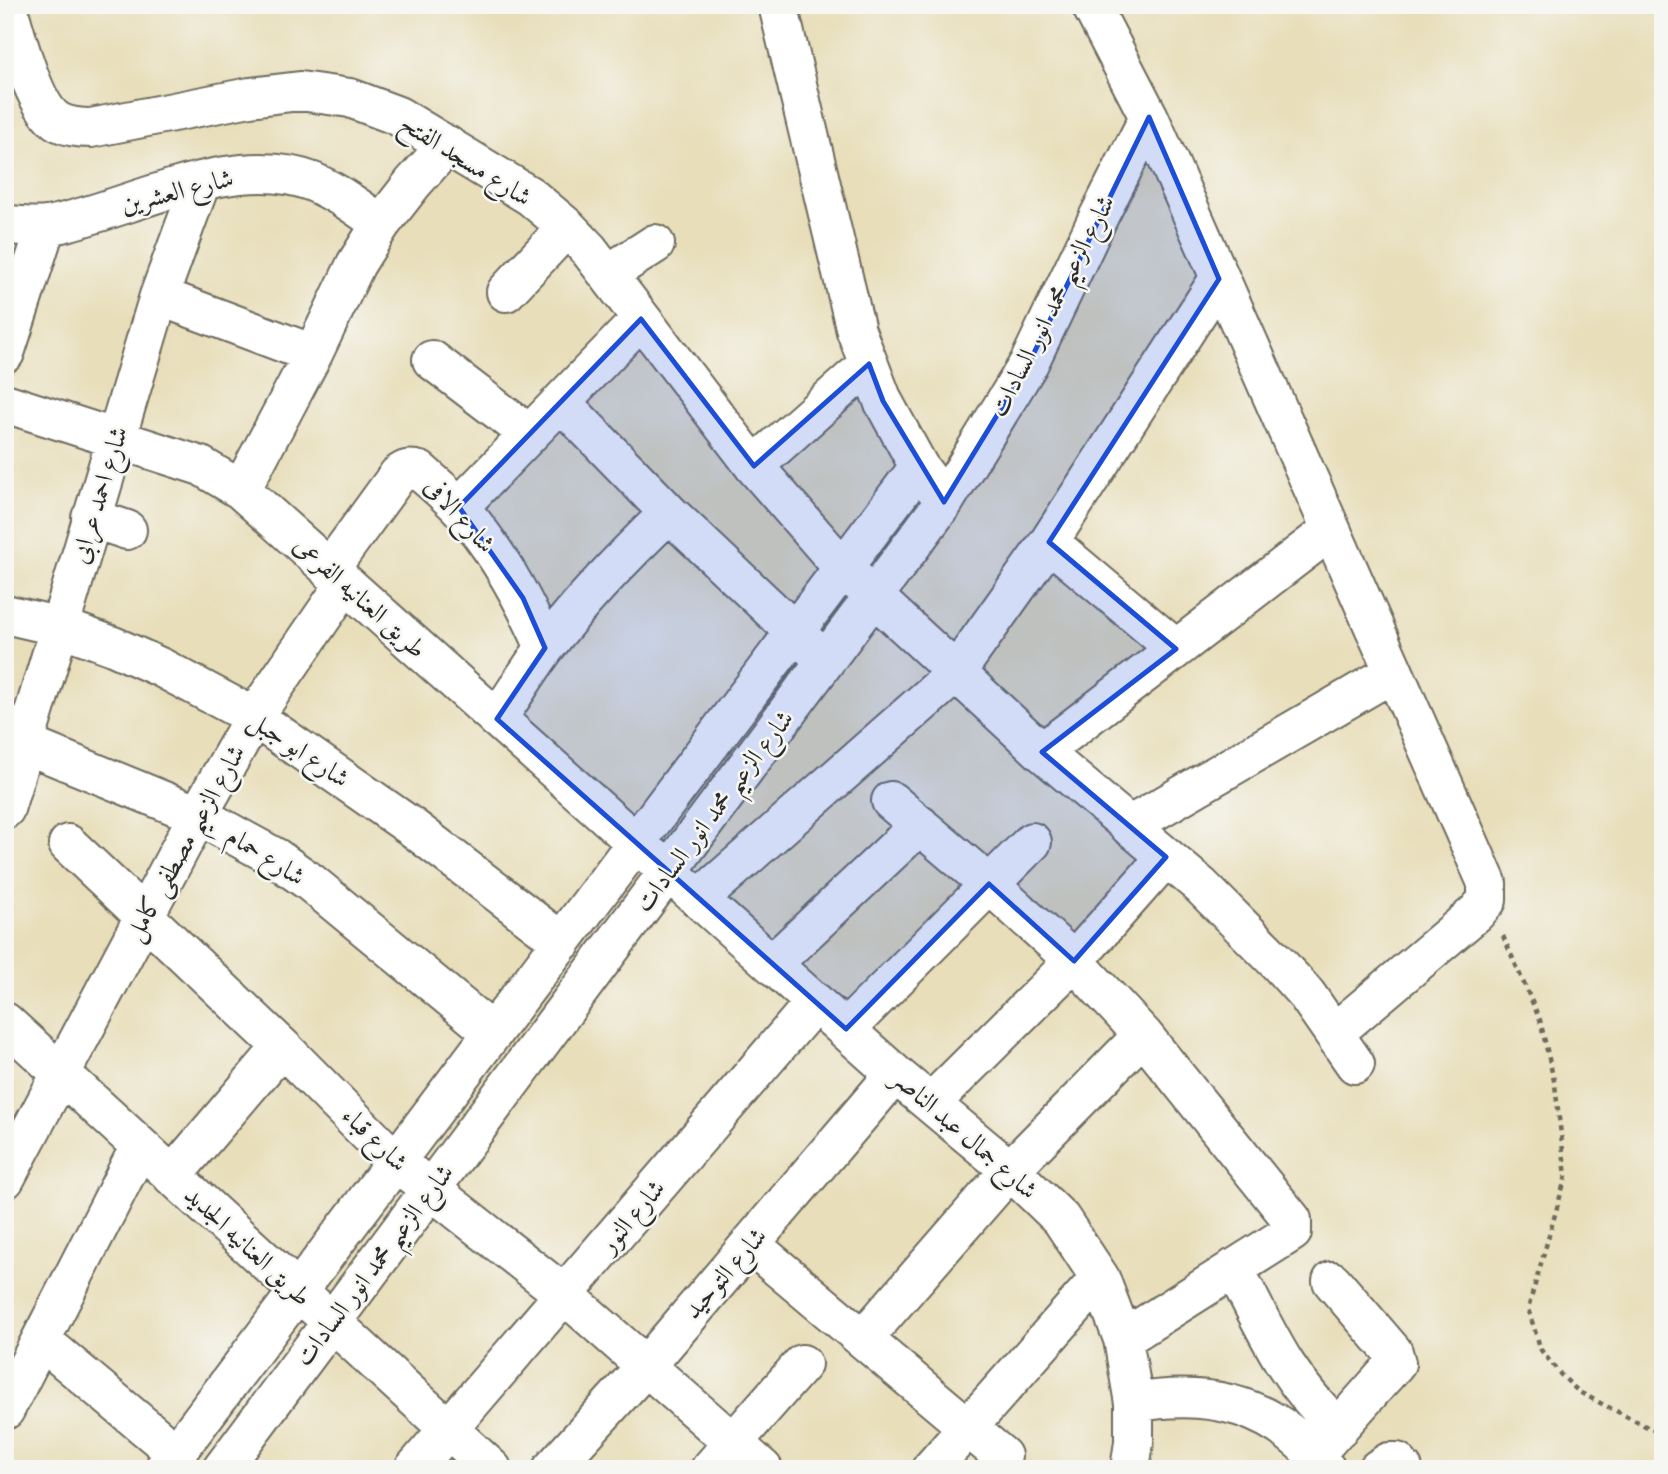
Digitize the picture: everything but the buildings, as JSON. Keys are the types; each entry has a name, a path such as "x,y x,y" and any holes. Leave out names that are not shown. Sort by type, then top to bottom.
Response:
{"street":[{"name":"شارع مسجد الفتح","path":"6,5 37,96 45,110 58,121 74,128 91,128 250,97 300,92 351,97 398,116 530,196 567,228 608,274 754,466 842,567 1042,752 1201,886 1307,995 1355,1064"},
{"path":"778,5 856,331 883,401 919,467 944,502"},
{"path":"1091,5 1149,117 1485,875 1489,891 1487,900 1476,913 1334,1033"},
{"name":"شارع الزعيم محمد انور السادات","path":"222,1469 944,502 1028,363 1149,117"},
{"path":"241,490 313,354 356,264 381,224 447,145"},
{"name":"شارع العشرين","path":"5,225 46,226 237,173 275,173 310,181 344,198 381,224"},
{"name":"شارع احمد عرابى","path":"5,809 15,740 61,627 91,518 159,296 201,182"},
{"path":"5,353 46,226"},
{"path":"506,292 567,228"},
{"path":"608,274 656,244"},
{"path":"699,900 955,674 1049,542 1219,279"},
{"path":"159,296 313,354"},
{"path":"459,507 641,319"},
{"path":"432,360 529,434"},
{"path":"754,466 869,364"},
{"path":"561,402 669,513 825,661"},
{"name":"طريق العنانيه الفرعى","path":"5,403 201,466 241,490 668,871"},
{"name":"شارع الزعيم محمد انور السادات","path":"170,1461 919,467"},
{"name":"شارع الافى","path":"337,577 398,475 412,468 420,471 459,507 494,550 517,589 545,648"},
{"path":"498,719 545,648 624,555 669,513"},
{"path":"91,518 127,530"},
{"path":"1042,752 1331,530"},
{"path":"1049,542 1176,649"},
{"name":"شارع الزعيم مصطفى كامل","path":"5,1179 198,815 337,577"},
{"name":"شارع ابو جبل","path":"5,614 61,627 162,668 254,717 414,828 562,942"},
{"path":"1129,826 1394,672"},
{"name":"شارع حمام","path":"15,740 198,815 276,858 310,882 493,1033"},
{"path":"891,801 1074,961 1143,1035 1292,1220 1292,1232 1123,1339"},
{"path":"772,964 920,825"},
{"path":"846,1029 1032,842"},
{"name":"شارع قباء","path":"68,844 282,1047 396,1162 565,1295 646,1366 721,1456 763,1469"},
{"path":"931,1102 1074,961 1166,857"},
{"name":"شارع جمال عبد الناصر","path":"668,871 895,1074 1010,1170 1061,1219 1100,1279 1123,1339 1134,1403 1134,1442 1130,1469"},
{"name":"شارع النور","path":"414,1469 815,1002"},
{"name":"طريق العنانيه الجديد","path":"5,1022 492,1469"},
{"path":"863,1339 1010,1170 1143,1035"},
{"path":"172,1176 282,1047"},
{"name":"شارع التوحيد","path":"552,1469 646,1366 895,1074"},
{"path":"5,1410 140,1146"},
{"path":"750,1244 1002,1456"},
{"path":"1234,1268 1278,1354 1315,1406 1327,1450"},
{"path":"931,1469 1100,1279"},
{"path":"1327,1450 1393,1368 1396,1357 1332,1281"},
{"path":"41,1340 170,1461"},
{"path":"721,1456 803,1364"},
{"path":"1134,1403 1166,1397 1199,1397 1231,1403 1262,1415 1327,1450"},
{"path":"1378,1469 1389,1462 1397,1462 1403,1469"}],"path":[{"path":"1487,900 1540,1020 1555,1085 1566,1176 1528,1309 1541,1350 1579,1392 1663,1435"}],"highlighted area":[{"path":"1149,117 1219,279 1049,542 1176,649 1042,752 1166,857 1074,961 989,884 846,1029 497,719 545,648 523,598 459,507 641,319 754,466 869,364 883,401 944,502 1029,363"}]}
